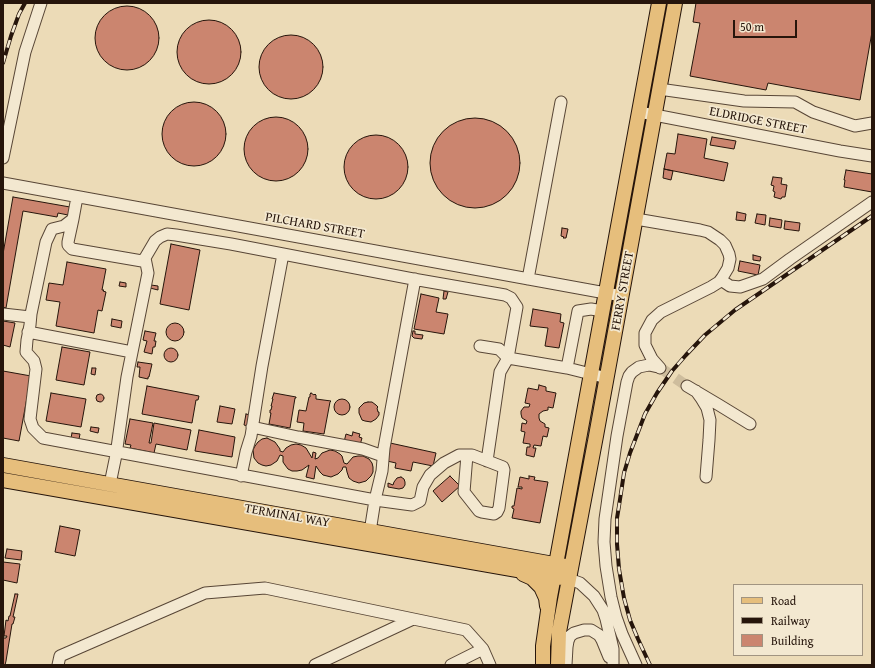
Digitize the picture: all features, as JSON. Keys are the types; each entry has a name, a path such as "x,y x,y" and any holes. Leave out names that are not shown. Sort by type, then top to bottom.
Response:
{"main road":[{"name":"FERRY STREET","path":"555,570 659,3"},
{"name":"FERRY STREET","path":"558,665 559,632 675,3"},
{"name":"TERMINAL WAY","path":"3,465 110,484 514,570 555,570"},
{"name":"TERMINAL WAY","path":"3,480 369,538 570,573"},
{"path":"514,570 532,578 541,587 546,598 548,611"},
{"path":"543,665 543,646 555,570"}],"street":[{"path":"3,158 24,52 41,3"},
{"path":"659,89 744,101 795,102 813,112 855,126 872,123"},
{"path":"528,279 561,102"},
{"name":"ELDRIDGE STREET","path":"640,112 872,156"},
{"name":"PILCHARD STREET","path":"3,184 622,296"},
{"path":"77,197 68,242 68,245 72,249 142,261 155,241 160,237 167,234 176,235 493,292 511,298 517,307 508,358 500,372 486,461"},
{"path":"721,280 730,286 740,287 763,279 872,202"},
{"path":"73,219 64,226 52,229 46,242 30,317 26,352 34,362 36,369 30,419 33,428 43,438 241,476 375,500 412,505 420,501 423,487 430,475 444,464 459,456 467,455 472,455 502,467 504,470 499,508 494,514 478,510 464,492 467,455"},
{"path":"636,219 708,232 720,240 728,251 730,259 728,268 721,280 711,287 661,312 652,320 645,333 644,339 652,359 660,368 649,365 639,367 632,372 627,382 604,519 604,542 606,566 616,617 636,665"},
{"path":"241,476 251,436 262,366 283,254"},
{"path":"110,484 127,377 148,273 145,258"},
{"path":"369,538 375,500 382,472 384,448 415,279"},
{"path":"567,368 578,311 591,309 603,311"},
{"path":"3,314 30,317"},
{"path":"28,332 132,352"},
{"path":"480,346 499,350 508,358 567,368 607,378"},
{"path":"706,478 710,420 707,408 701,398 692,389 750,424"},
{"path":"252,427 363,450 383,456"},
{"path":"570,573 594,596 603,610 613,649 613,664"},
{"path":"58,665 60,656 205,593 265,588 466,630 484,649 490,665"},
{"path":"315,665 413,619"},
{"path":"566,665 568,641 574,633 584,630 591,630 599,635 613,664"},
{"path":"451,665 484,649"}],"building":[{"path":"696,3 872,3 872,32 860,100 768,83 766,90 690,76 700,23 693,22"},
{"path":"121,6 133,6 150,15 157,26 159,38 157,50 150,61 133,70 121,70 109,65 100,56 95,44 95,32 100,20 109,11"},
{"path":"203,20 215,20 232,29 239,40 241,52 239,64 232,75 215,84 203,84 191,79 182,70 177,58 177,46 182,34 191,25"},
{"path":"285,35 297,35 314,44 321,55 323,67 321,79 314,90 297,99 285,99 273,94 264,85 259,73 259,61 264,49 273,40"},
{"path":"188,102 200,102 217,111 224,122 226,134 224,146 217,157 200,166 188,166 176,161 167,152 162,140 162,128 167,116 176,107"},
{"path":"270,117 282,117 299,126 306,137 308,149 306,161 299,172 282,181 270,181 258,176 249,167 244,155 244,143 249,131 258,122"},
{"path":"475,118 492,122 507,131 516,146 520,163 516,180 507,195 492,204 475,208 458,204 443,195 434,180 430,163 434,146 443,131 458,122"},
{"path":"678,134 707,139 704,158 728,163 724,181 664,169 667,153 675,154"},
{"path":"370,135 382,135 399,144 406,155 408,167 406,179 399,190 382,199 370,199 358,194 349,185 344,173 344,161 349,149 358,140"},
{"path":"712,137 736,141 734,149 710,145"},
{"path":"664,169 673,171 671,180 663,178"},
{"path":"846,170 872,174 872,192 844,187"},
{"path":"773,177 782,178 781,184 787,185 785,197 782,197 781,199 774,197 774,186 771,185"},
{"path":"13,197 70,207 68,215 58,213 57,217 23,211 6,308 3,307 3,254"},
{"path":"737,212 746,214 745,221 736,220"},
{"path":"757,214 766,215 765,225 755,223"},
{"path":"770,218 782,220 781,228 769,226"},
{"path":"785,221 800,223 799,231 784,229"},
{"path":"562,228 568,229 566,238 561,236"},
{"path":"171,244 200,250 189,310 160,304"},
{"path":"753,255 761,257 760,261 753,260"},
{"path":"740,261 760,265 758,275 738,271"},
{"path":"67,262 106,269 102,290 106,292 102,311 98,310 94,333 56,326 60,302 46,300 49,283 63,285"},
{"path":"120,282 126,283 126,287 119,286"},
{"path":"151,285 158,286 158,290 150,288"},
{"path":"444,291 448,292 446,299 443,299"},
{"path":"421,294 439,298 436,312 448,314 444,334 414,329"},
{"path":"533,309 561,314 560,322 564,323 559,348 545,346 548,328 530,326"},
{"path":"112,319 122,321 121,328 111,326"},
{"path":"3,321 15,323 10,347 3,345"},
{"path":"175,323 181,326 184,332 181,338 175,341 169,338 166,332 169,326"},
{"path":"145,331 156,333 154,341 156,341 155,347 153,347 152,354 144,352 147,341 143,340"},
{"path":"413,331 415,331 415,334 423,335 422,339 414,338 412,336"},
{"path":"62,347 90,352 84,385 56,380"},
{"path":"168,348 174,348 178,352 178,358 174,362 168,362 164,358 164,352"},
{"path":"138,362 152,364 148,379 139,377 140,367 137,367"},
{"path":"92,368 96,368 95,375 91,374"},
{"path":"3,371 31,376 19,441 3,438"},
{"path":"539,385 546,387 546,391 556,393 553,408 548,407 548,410 539,414 540,421 545,424 545,427 549,428 547,437 543,436 541,446 534,445 533,448 536,448 534,457 526,455 527,447 530,447 530,444 523,443 525,432 521,431 522,423 526,424 527,421 522,418 521,411 524,407 529,407 530,404 525,403 528,388 538,390"},
{"path":"147,386 199,396 198,400 196,400 192,423 142,414"},
{"path":"51,393 86,399 81,427 46,421"},
{"path":"274,393 296,397 290,428 269,424 271,413 270,410"},
{"path":"311,393 316,395 316,399 331,401 324,434 303,431 304,423 297,422 299,410 306,411"},
{"path":"98,394 102,394 104,398 102,402 98,402 96,400 96,396"},
{"path":"339,399 345,399 350,404 348,413 345,415 339,415 334,410 334,404"},
{"path":"372,402 376,405 379,412 376,419 371,422 362,420 359,413 359,408 364,403"},
{"path":"220,406 235,409 232,424 217,422"},
{"path":"246,414 250,415 248,426 244,425"},
{"path":"130,419 153,423 149,443 151,443 154,423 191,430 187,450 156,444 154,453 130,448 131,445 125,444"},
{"path":"91,427 99,428 98,433 90,431"},
{"path":"199,430 235,437 232,457 195,451"},
{"path":"353,432 360,434 359,437 362,438 360,445 344,442 346,434 352,436"},
{"path":"72,433 80,434 79,439 71,438"},
{"path":"267,438 275,442 280,451 283,452 291,445 301,445 306,448 312,458 313,452 316,453 315,459 322,453 330,450 340,454 344,463 347,464 353,457 363,456 369,459 372,463 373,472 366,481 359,483 349,478 346,467 343,467 338,474 331,477 323,475 316,466 314,479 306,477 309,465 302,470 292,471 285,465 283,462 283,456 280,455 277,461 271,465 262,465 254,458 253,450 258,442"},
{"path":"390,443 436,453 433,466 413,462 411,471 395,468 396,463 387,461"},
{"path":"450,476 460,486 442,502 433,491"},
{"path":"529,476 535,477 534,480 548,482 540,523 512,518 514,509 512,506 514,506 517,488 522,489 522,487 518,487 520,477 529,479"},
{"path":"401,477 405,482 403,488 399,489 388,487 388,483 393,485 397,478"},
{"path":"60,526 80,530 75,556 55,552"},
{"path":"7,549 22,551 21,560 5,558"},
{"path":"3,562 20,564 17,583 3,580"},
{"path":"15,594 18,594 13,617 15,617 12,624 5,665 3,665 3,638 6,638 7,636 4,636 6,620 8,621 10,616"}],"tunnel":[{"path":"662,369 687,386"}],"railway":[{"path":"3,63 19,14 25,3"},
{"path":"650,665 630,620 624,598 619,569 617,544 617,518 624,473 645,414 672,371 705,335 735,310 872,216"}]}
